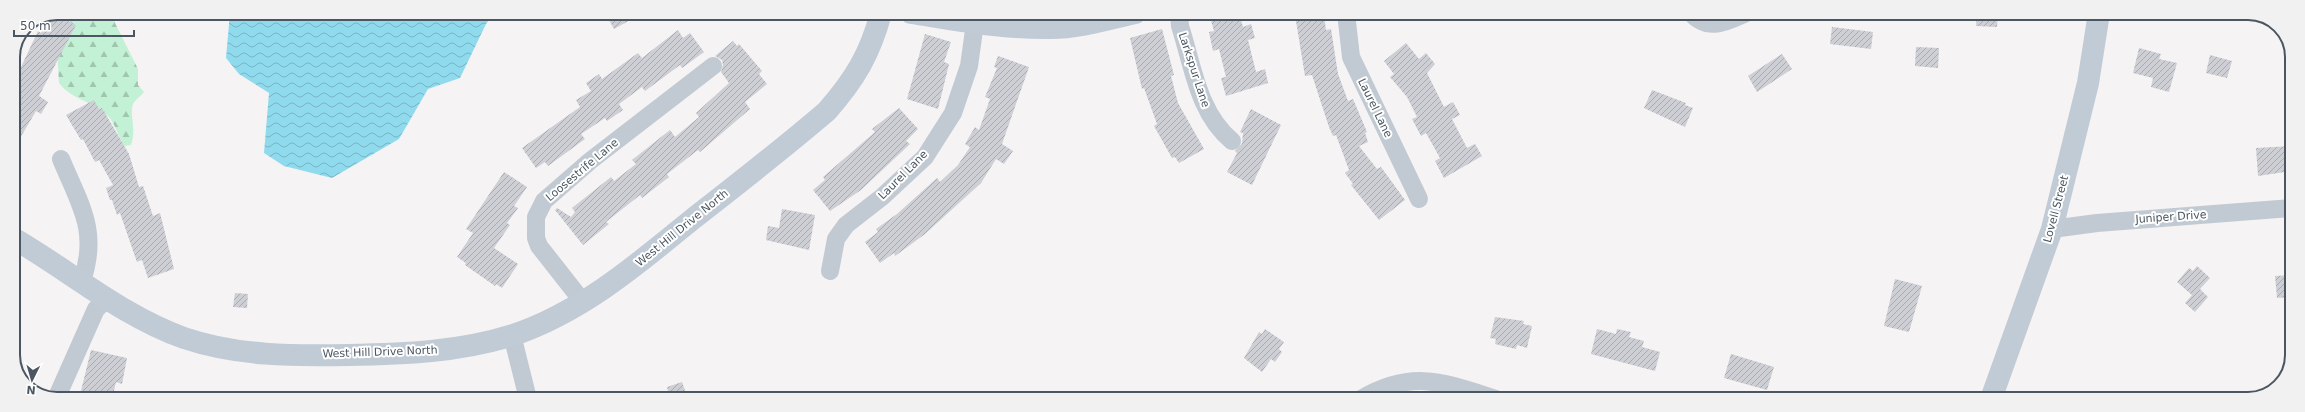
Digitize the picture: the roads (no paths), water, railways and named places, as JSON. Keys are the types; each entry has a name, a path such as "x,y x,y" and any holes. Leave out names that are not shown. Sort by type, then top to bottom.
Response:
{"street":[{"name":"West Hill Drive North","path":"20,242 82,281 107,299 155,326 183,338 213,347 247,352 338,355 407,354 460,348 512,335 542,323 583,302 621,277 827,111 848,87 863,64 875,36 879,20"},
{"path":"956,20 975,23 1052,28 1088,24 1105,20"},
{"name":"Larkspur Lane","path":"1180,20 1180,26 1206,110 1219,130 1232,141"},
{"name":"Laurel Lane","path":"1347,20 1351,57 1419,199"},
{"path":"1698,20 1719,25 1730,20"},
{"name":"Lovell Street","path":"1994,392 2052,229 2088,83 2098,20"},
{"name":"Laurel Lane","path":"830,271 836,239 846,225 882,197 925,157 953,113 969,66 975,23"},
{"name":"Loosestrife Lane","path":"583,302 539,246 536,238 536,217 544,202 590,161 713,66"},
{"path":"61,159 86,220 90,242 87,266 82,281"},
{"name":"Juniper Drive","path":"2052,229 2097,223 2285,209"},
{"path":"59,392 96,309 107,299"},
{"path":"512,335 526,392"},
{"path":"1375,392 1394,383 1420,379 1455,386 1474,392"}],"water":[{"path":"229,20 489,20 460,78 428,89 399,139 332,178 284,166 264,153 269,93 239,74 226,58"}]}
